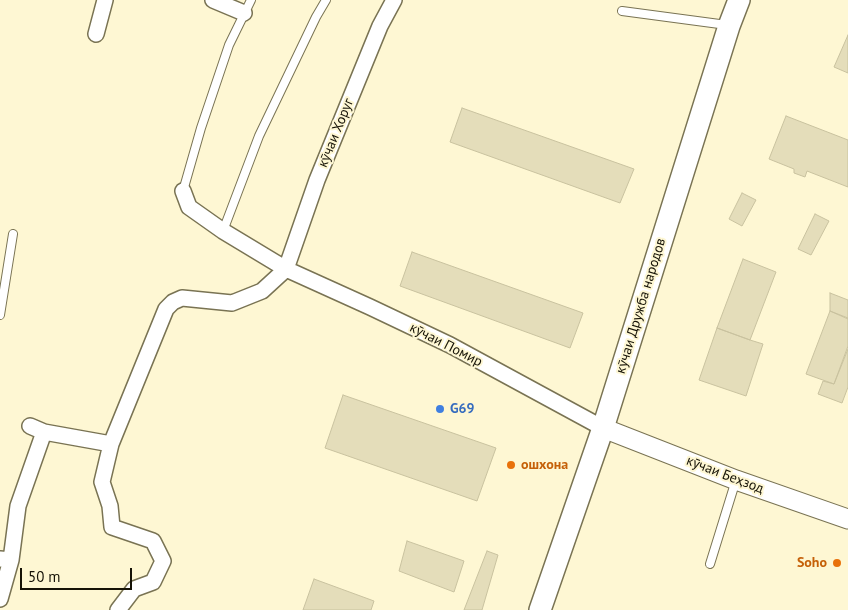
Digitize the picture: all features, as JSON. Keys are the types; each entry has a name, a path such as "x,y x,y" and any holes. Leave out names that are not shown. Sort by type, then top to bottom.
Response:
{"main road":[{"name":"кӯчаи Дружба народов","path":"540,610 603,428 738,0"}],"street":[{"path":"96,34 105,0"},
{"path":"213,0 248,7"},
{"name":"кӯчаи Хоруг","path":"286,269 317,180 380,26 394,0"},
{"name":"кӯчаи Помир","path":"184,191 189,207 223,231 286,269 450,346 603,428"},
{"path":"118,610 134,588 153,582 163,561 153,541 112,527 110,506 102,482 111,444 166,309 172,302 182,298 232,303 262,291 286,269"},
{"name":"кӯчаи Беҳзод","path":"603,428 736,480 848,519"},
{"path":"0,599 6,560 37,429 111,444"}],"lane":[{"path":"223,231 259,136 326,0"},
{"path":"184,191 201,128 228,45 248,7"},
{"path":"622,12 729,26"},
{"path":"0,314 13,234"},
{"path":"710,564 736,480"}],"building":[{"path":"848,35 848,73 834,67"},
{"path":"462,108 634,169 620,203 450,142"},
{"path":"786,116 848,140 848,187 807,171 805,177 794,173 794,169 769,159"},
{"path":"742,193 756,200 742,226 729,219"},
{"path":"815,214 829,221 811,255 798,249"},
{"path":"412,252 583,313 570,348 400,286"},
{"path":"743,259 776,272 750,340 717,328"},
{"path":"830,293 848,300 848,319 830,311"},
{"path":"830,311 848,318 848,346 834,384 806,374"},
{"path":"717,328 763,344 746,396 699,380"},
{"path":"848,349 848,387 842,403 818,394 823,381 834,384"},
{"path":"343,395 496,448 477,501 325,448"},
{"path":"407,541 464,561 454,592 399,571"},
{"path":"487,551 498,555 482,610 464,610"},
{"path":"314,579 374,601 371,610 303,610"}],"place":[{"name":"G69","path":"440,409"},
{"name":"ошхона","path":"511,465"},
{"name":"Soho","path":"837,563"}]}
